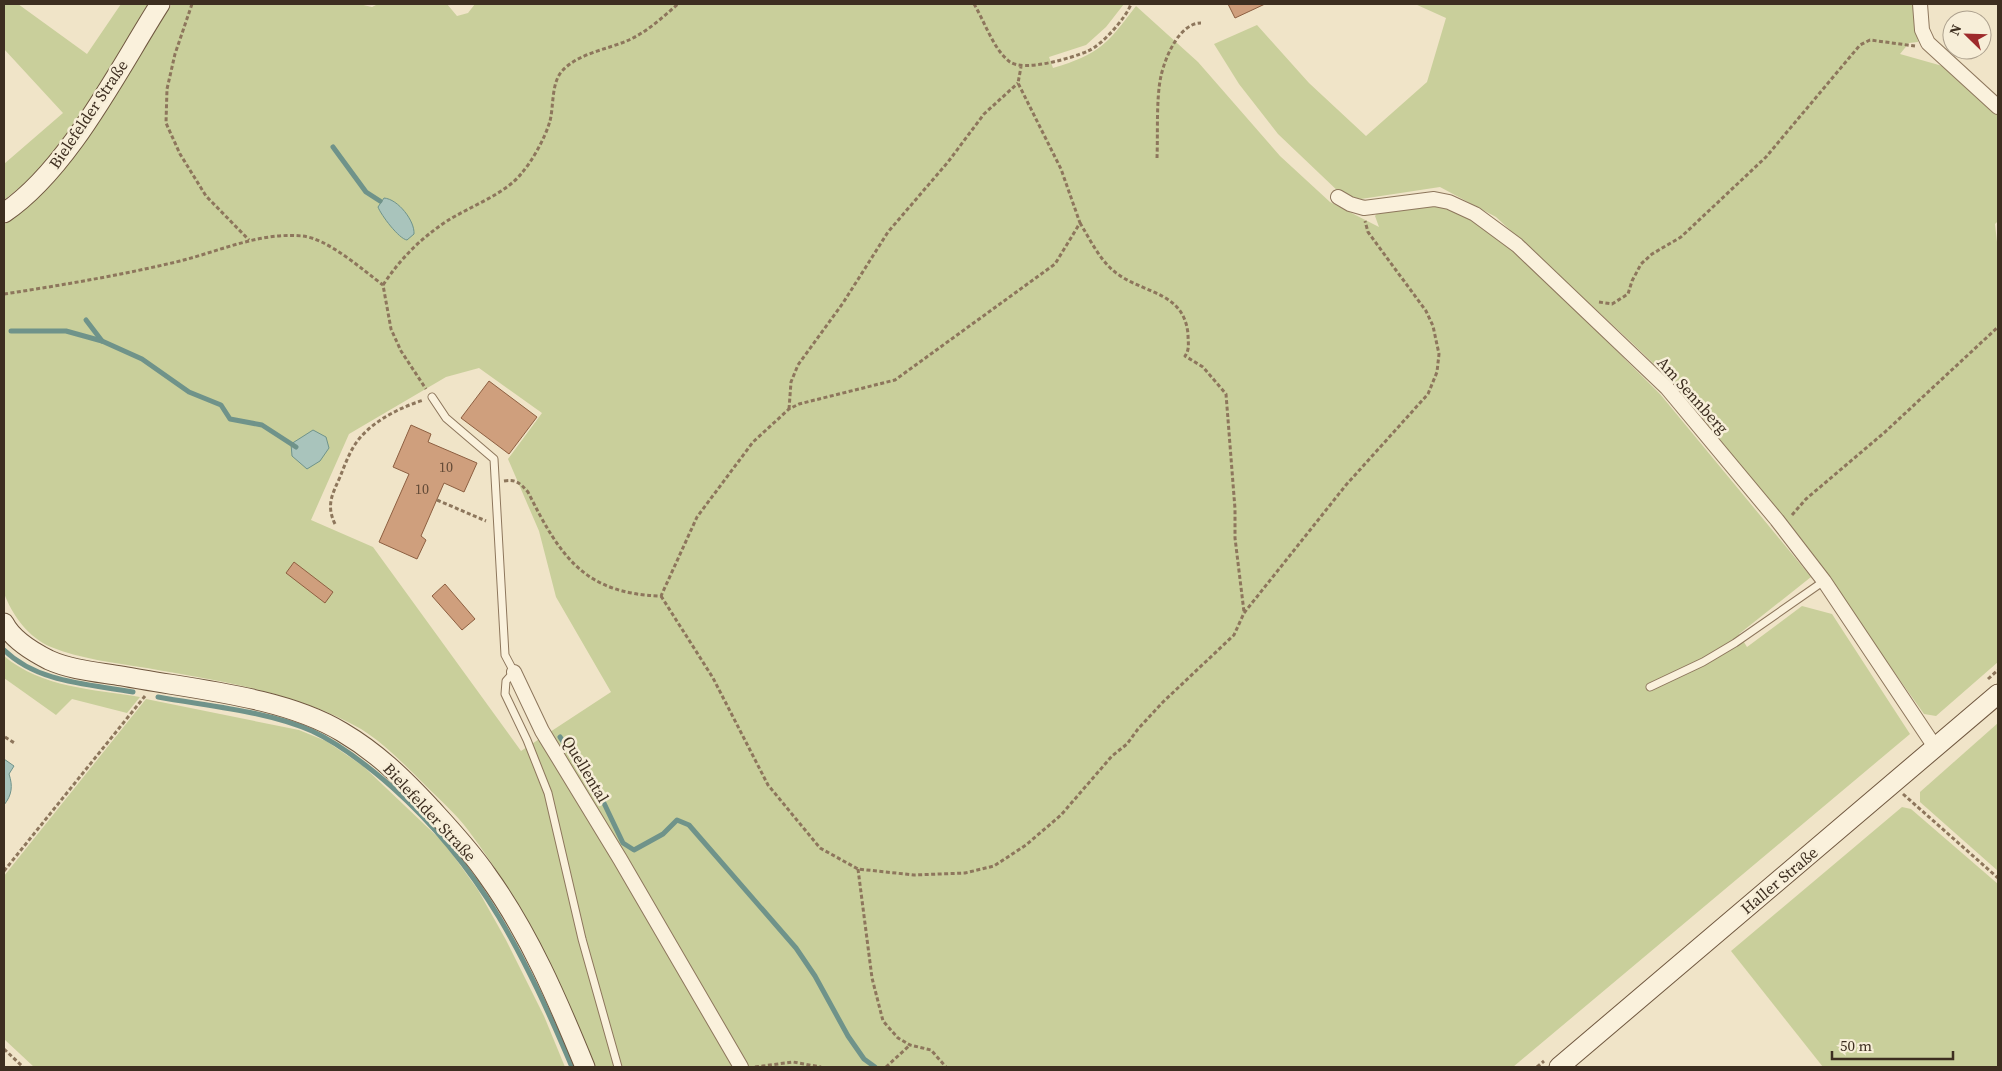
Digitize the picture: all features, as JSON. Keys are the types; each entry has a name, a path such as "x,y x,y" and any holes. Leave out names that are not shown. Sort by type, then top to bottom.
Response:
{"main road":[{"name":"Bielefelder Straße","path":"4,213 47,176 82,128 160,4"},
{"name":"Bielefelder Straße","path":"4,623 24,645 49,660 77,668 249,699 283,707 321,720 361,744 395,769 456,835 488,875 539,962 586,1067"},
{"name":"Haller Straße","path":"1559,1067 1998,694"}],"street":[{"path":"1920,4 1922,30 1928,43 1998,107"},
{"name":"Am Sennberg","path":"1338,197 1350,204 1364,208 1434,199 1449,202 1491,224 1570,295 1667,388 1784,528 1824,581 1935,747"},
{"name":"Quellental","path":"514,672 542,731 741,1067"}],"lane":[{"name":"Quellental","path":"432,397 446,418 494,459 505,655 514,672"},
{"path":"1650,687 1703,662 1735,643 1824,581"},
{"path":"514,672 506,681 505,694 527,740 548,793 582,939 618,1067"}],"path":[{"path":"192,4 175,54 167,89 166,123 180,154 206,196 249,240"},
{"path":"383,285 401,258 446,222 510,185 521,174 546,132 556,84 563,70 576,60 630,40 654,25 678,4"},
{"path":"974,4 1000,52 1011,63 1021,67 1036,66 1089,51 1107,37 1131,4"},
{"path":"1157,158 1161,77 1171,50 1183,32 1196,23 1201,23"},
{"path":"1570,295 1582,294 1601,302 1612,304 1628,294 1632,280 1641,264 1652,254 1681,237 1766,157 1865,42 1874,41 1913,46 1928,43"},
{"path":"789,410 791,382 798,365 843,303 888,232 948,162 984,114 1018,83 1021,67"},
{"path":"1018,83 1061,169 1080,223 1104,262 1114,271 1166,298 1180,308 1187,328 1189,350 1185,356 1203,367 1226,394 1235,509 1235,538 1244,613"},
{"path":"661,596 713,678 768,785 820,848 858,869 914,875 965,873 994,866 1026,845 1061,815 1112,756 1128,744 1138,729 1163,702 1234,635 1244,613 1346,485 1428,394 1437,372 1439,354 1433,326 1426,311 1368,232 1364,220 1364,208"},
{"path":"661,596 697,517 753,442 789,410 799,404 895,380 1055,264 1080,223"},
{"path":"4,294 82,282 163,264 249,240 304,236 328,245 383,285 391,329 401,351 432,397 406,405 372,427 355,444 329,500 330,514 335,524"},
{"path":"1784,528 1806,499 1885,432 1998,327"},
{"path":"496,483 512,480 519,482 528,492 572,564 591,579 635,596 661,596"},
{"path":"436,500 498,526"},
{"path":"4,871 143,698 150,682"},
{"path":"5,737 16,744"},
{"path":"1905,796 1998,878"},
{"path":"858,869 872,978 884,1021 898,1038 910,1046 931,1050 946,1067"},
{"path":"886,1067 910,1046"},
{"path":"4,1049 23,1067"},
{"path":"755,1067 793,1062 821,1067"}],"green space":[{"path":"4,4 18,4 87,54 121,4 148,4 75,125 40,171 4,200 4,164 63,113 4,49"},
{"path":"172,4 359,4 372,7 378,4 447,4 457,16 468,13 475,4 1124,4 1106,27 1086,45 1049,57 1053,68 1082,58 1101,46 1117,30 1136,6 1198,62 1280,156 1330,202 1379,227 1375,216 1379,211 1435,204 1471,217 1501,236 1660,394 1811,577 1739,634 1747,647 1802,606 1832,614 1910,734 1513,1067 594,1067 568,1005 539,944 488,858 453,813 378,741 361,729 336,716 257,689 98,660 74,655 51,647 36,638 22,625 7,601 4,593 4,225 27,208 53,183 91,132","holes":["479,368 542,413 508,459 539,531 556,597 611,692 521,751 373,547 311,520 349,434 446,377"]},
{"path":"1415,4 1914,4 1918,42 1909,43 1900,54 1946,67 1998,111 1998,221 1995,224 1998,251 1998,662 1936,716 1924,714 1784,517 1747,475 1683,392 1631,342 1496,217 1440,187 1361,199 1341,194 1278,134 1239,84 1214,44 1257,25 1309,83 1366,136 1427,82 1446,18"},
{"path":"4,656 19,667 51,681 69,686 140,697 127,713 72,699 56,715 4,678"},
{"path":"146,699 299,730 326,741 363,766 445,844 478,890 506,940 544,1016 565,1067 34,1067 4,1039 4,876"},
{"path":"1998,723 1998,871 1920,802 1920,792"},
{"path":"1902,807 1911,809 1998,884 1998,1067 1823,1067 1731,951"}],"water":[{"path":"384,198 395,202 409,217 414,234 407,240 395,231 380,211 378,207"},
{"path":"313,430 326,437 329,448 320,461 307,469 292,456 291,444"},
{"path":"4,759 14,766 9,774 11,786 9,798 4,805"}],"building":[{"path":"1228,4 1265,4 1235,18"},
{"path":"489,381 537,417 509,454 461,418"},
{"path":"411,425 431,434 428,442 477,463 464,492 444,483 421,536 426,540 417,559 379,542 409,474 393,467"},
{"path":"294,562 333,592 325,603 286,573"},
{"path":"445,584 475,619 462,630 432,596"}],"waterway":[{"path":"333,147 366,192 380,201"},
{"path":"86,320 102,341"},
{"path":"11,331 66,331 102,341 142,359 189,392 221,405 230,419 262,425 296,447"},
{"path":"4,650 18,661 48,676 82,684 133,692"},
{"path":"158,697 236,710 294,724 312,731 344,749 392,787 452,849 498,916 519,952 572,1067"},
{"path":"560,737 602,799 623,843 634,850 663,834 677,820 689,825 796,948 815,976 848,1036 864,1059 875,1067"}]}
